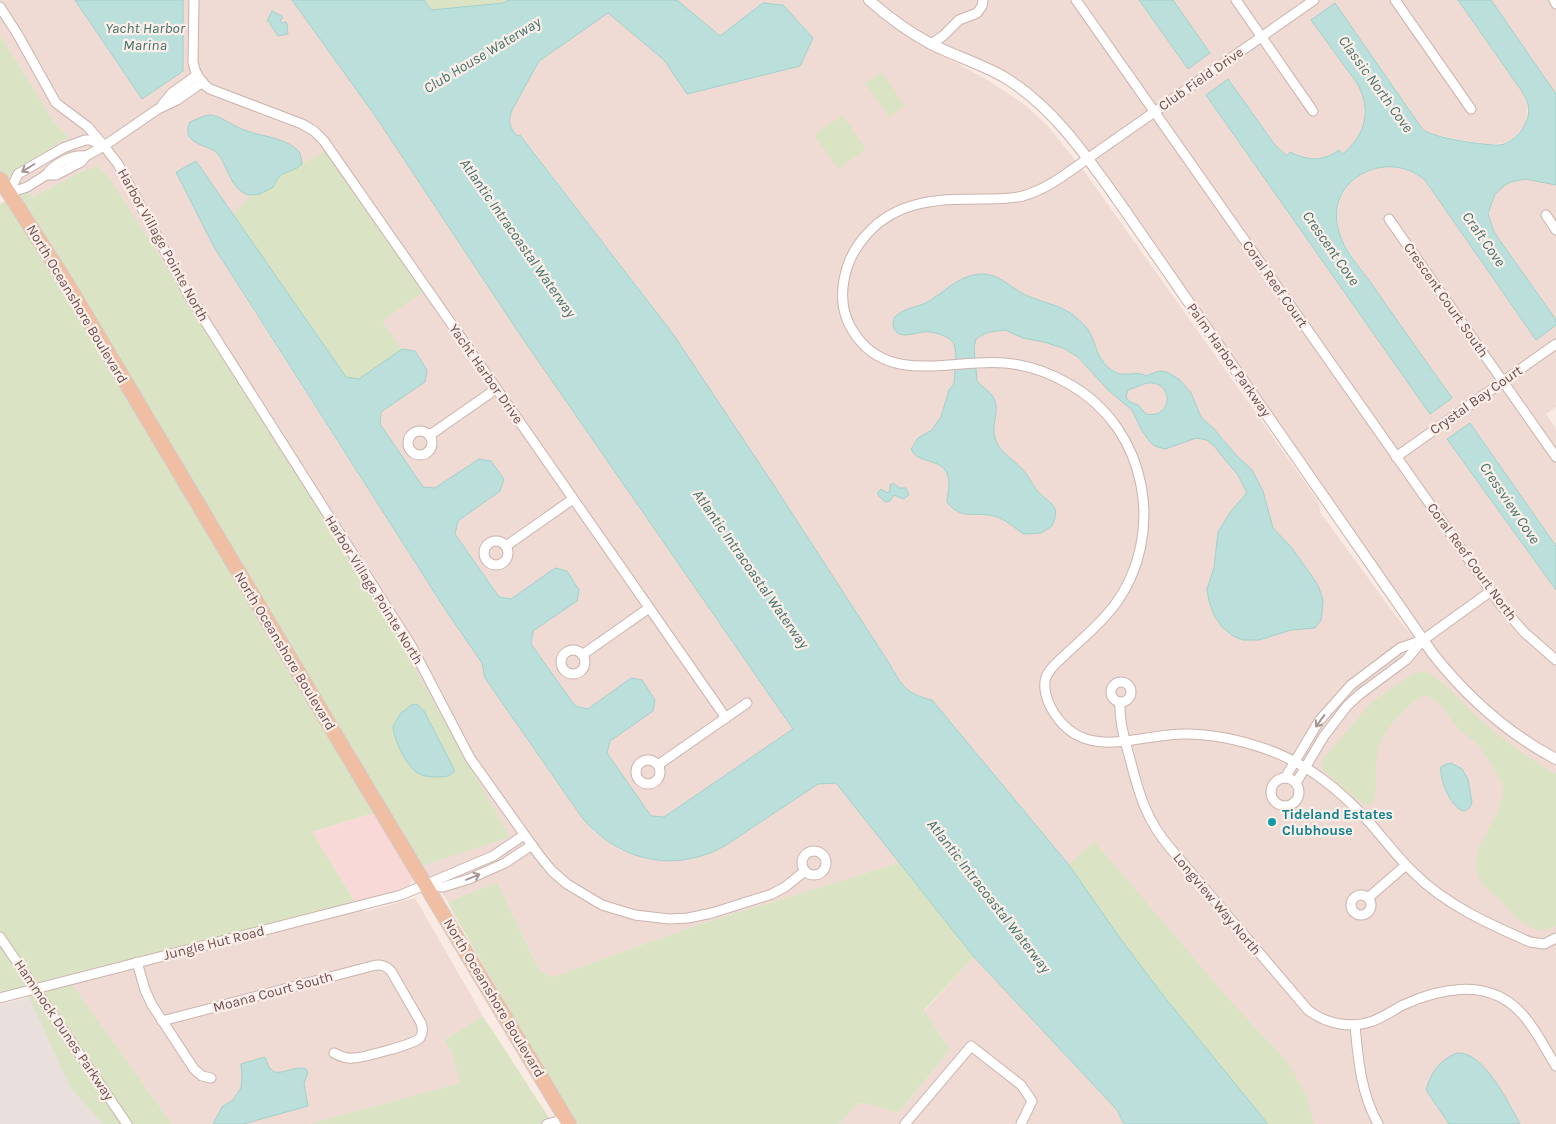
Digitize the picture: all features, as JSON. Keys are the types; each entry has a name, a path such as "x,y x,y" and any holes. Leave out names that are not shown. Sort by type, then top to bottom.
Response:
{"main road":[{"name":"North Oceanshore Boulevard","path":"0,179 5,196 69,287 350,761 568,1122"}],"street":[{"path":"48,172 56,175 81,162 86,156 158,109 172,93 200,78 194,62 194,0"},
{"name":"Palm Harbor Parkway","path":"869,0 899,24 931,44 997,73 1019,88 1055,119 1088,158 1423,640 1450,674 1485,710 1518,736 1556,759"},
{"path":"931,44 943,36 959,20 977,13 982,6 983,0"},
{"name":"Coral Reef Court","path":"1076,0 1396,457"},
{"path":"1236,0 1313,111"},
{"name":"Club Field Drive","path":"1314,0 1052,183 1024,196 997,199 941,200 907,206 892,213 878,223 858,245 846,269 842,293 846,317 854,334 868,349 891,362 909,366 990,362 1009,363 1031,368 1057,378 1080,391 1102,411 1115,426 1127,447 1140,478 1144,497 1141,549 1134,573 1112,608 1053,667 1047,674 1044,685 1051,708 1071,731 1084,739 1107,743 1173,734 1210,735 1247,743 1295,761 1306,767 1345,797 1406,865 1431,888 1452,903 1525,940 1540,944 1556,938"},
{"path":"1395,0 1471,109"},
{"path":"1554,0 1556,4"},
{"name":"Harbor Village Pointe North","path":"0,7 18,35 56,104 85,124 104,146 122,172 191,299 412,647 470,758 524,835 552,871 584,896 602,905 623,912 657,919 688,918 720,910 779,890 805,871"},
{"name":"Yacht Harbor Drive","path":"200,78 210,89 299,122 321,137 726,718"},
{"path":"5,196 18,174 63,148 85,140 90,140 104,146"},
{"path":"63,148 69,159"},
{"path":"5,196 27,187 69,159 79,155 86,156"},
{"path":"44,159 48,172"},
{"path":"1546,215 1556,230"},
{"name":"Crescent Court South","path":"1389,218 1556,457"},
{"name":"Crystal Bay Court","path":"1396,457 1556,344"},
{"path":"430,436 496,389"},
{"name":"Coral Reef Court North","path":"1396,457 1491,591 1520,627 1556,660"},
{"path":"506,546 573,499"},
{"path":"1296,783 1285,778 1276,780 1271,788 1271,797 1277,804 1286,806 1294,803 1299,793 1296,783 1324,736 1347,706 1406,660 1423,640 1491,591"},
{"path":"582,655 650,608"},
{"path":"1285,778 1311,734 1328,710 1351,685 1400,648 1423,640"},
{"path":"1378,664 1386,675"},
{"name":"Longview Way North","path":"1120,702 1121,723 1125,741 1143,806 1153,826 1166,844 1303,1005 1324,1019 1340,1024 1355,1025 1372,1021 1403,1005 1434,995 1461,990 1482,990 1502,998 1518,1010 1556,1066"},
{"path":"658,765 748,703"},
{"name":"Jungle Hut Road","path":"0,998 401,895 493,856 524,835"},
{"path":"426,885 443,887 469,879 503,864 532,845"},
{"path":"1368,898 1406,865"},
{"name":"Hammock Dunes Parkway","path":"0,937 128,1124"},
{"path":"137,962 147,995 162,1022 194,1069 202,1076 212,1078"},
{"name":"Moana Court South","path":"162,1022 372,966 383,965 391,971 420,1020 422,1035 418,1040 411,1043 356,1058 346,1058 334,1053"},
{"path":"1355,1025 1363,1086 1378,1124"},
{"path":"905,1124 971,1046 1021,1085 1032,1101 1021,1124"},
{"path":"547,1124 568,1122"}],"shaded area":[{"path":"0,0 75,0 142,99 183,71 183,0 292,0 376,117 521,336 793,729 664,817 651,816 607,753 610,741 653,711 631,678 588,709 575,706 531,644 533,631 577,601 579,590 567,571 555,569 511,599 499,597 455,533 458,521 500,491 504,479 491,461 479,459 435,489 422,487 379,424 381,412 425,382 427,370 415,351 402,349 346,377 196,162 176,171 214,247 262,324 445,609 482,663 485,678 583,819 594,832 620,850 650,860 676,861 692,859 720,849 818,784 836,783 899,863 706,922 553,977 540,971 497,882 448,902 422,866 509,837 394,631 84,170 32,197 14,169 69,137 55,123 0,35"},
{"path":"677,0 862,0 878,16 902,33 991,82 1025,105 1047,125 1085,172 1319,502 1320,512 1395,615 1461,693 1556,764 1556,1124 1268,1124 1117,934 1069,865 932,701 908,692 901,685 889,663 773,484 673,334 521,135 517,136 509,126 512,110 539,61 608,13 664,60 688,94 763,3 720,36"},
{"path":"876,0 1139,0 1188,69 1210,53 1173,0 1458,0 1521,90 1528,104 1524,127 1514,138 1505,143 1487,145 1427,133 1312,20 1363,94 1365,117 1363,128 1352,146 1342,154 1339,150 1326,158 1318,160 1310,160 1291,152 1288,156 1275,145 1228,80 1206,95 1452,398 1356,262 1339,234 1337,214 1340,199 1351,181 1372,168 1388,166 1399,167 1421,176 1536,339 1556,325 1556,407 1546,414 1556,429 1556,546 1470,423 1447,439 1556,590 1556,753 1528,738 1505,721 1467,686 1436,650 1039,98 933,40 891,13"},
{"path":"1491,0 1556,0 1556,94"},
{"path":"1525,179 1556,185 1556,320 1494,232 1491,224 1489,208 1495,194 1511,182"},
{"path":"373,813 412,879 409,887 404,891 355,904 312,832"},
{"path":"415,898 483,1016 444,1040 451,1051 460,1083 309,1124 172,1124 71,983 359,910 368,911"},
{"path":"974,957 1117,1110 1124,1124 839,1124 858,1103 869,1104 898,1113 950,1050 924,1011"},
{"path":"29,997 71,1089 103,1124 0,1124 0,1005"}],"green space":[{"path":"424,0 508,0 504,3 431,10"},
{"path":"0,35 55,123 69,137 14,170 32,197 84,170 98,166 109,177 295,469 394,631 510,837 422,866 355,761 0,172"},
{"path":"882,72 905,106 889,117 865,83"},
{"path":"843,115 866,149 838,169 814,135"},
{"path":"332,147 429,288 382,321 402,349 359,380 346,377 233,215 251,196 268,189 278,178"},
{"path":"8,199 349,765 373,813 312,832 355,904 67,977 172,1124 103,1124 71,1089 24,987 0,993 0,204"},
{"path":"1422,671 1437,678 1509,744 1556,774 1556,926 1543,930 1534,929 1526,925 1486,888 1480,880 1476,865 1477,853 1498,810 1503,788 1497,774 1481,749 1456,726 1436,701 1428,696 1422,696 1402,713 1386,732 1377,756 1374,799 1369,805 1353,796 1322,769 1322,760 1371,703 1412,674"},
{"path":"1094,841 1234,1005 1286,1060 1305,1092 1314,1124 1268,1124 1162,994 1069,865"},
{"path":"899,863 974,957 924,1010 950,1050 898,1113 869,1104 858,1103 839,1124 576,1124 448,902 497,882 540,971 553,977 706,922"},
{"path":"483,1016 553,1124 309,1124 460,1083 451,1051 444,1040"}],"water":[{"name":"Yacht Harbor Marina","path":"75,0 183,0 183,71 142,99"},
{"path":"292,0 424,0 431,10 504,3 508,0 677,0 720,36 763,3 783,5 813,38 800,66 687,94 664,60 608,13 539,61 512,110 510,117 511,127 517,136 520,135 673,334 773,484 901,683 916,695 932,700 1069,865 1162,994 1268,1124 1124,1124 1117,1110 974,957 836,783 818,784 724,846 713,852 690,859 656,860 639,856 609,842 595,832 583,819 485,678 482,663 445,609 214,247 176,172 196,161 346,377 359,379 402,349 415,351 427,370 425,382 381,412 380,424 423,487 435,488 479,459 491,461 504,479 500,491 458,521 455,534 499,597 511,599 555,568 567,571 579,590 577,601 533,631 531,644 575,706 588,709 631,678 642,680 655,700 653,711 610,741 607,753 651,816 664,817 793,729 521,336 376,117"},
{"path":"1139,0 1173,0 1210,53 1188,69"},
{"path":"1458,0 1491,0 1556,94 1556,185 1525,179 1511,182 1495,194 1488,213 1494,232 1556,320 1556,325 1536,340 1425,180 1409,171 1393,167 1376,168 1361,174 1349,184 1340,197 1337,213 1341,239 1353,259 1452,398 1430,414 1206,95 1228,79 1275,145 1287,156 1290,152 1315,159 1327,157 1339,150 1343,154 1357,138 1364,121 1365,112 1362,93 1357,83 1311,20 1335,3 1423,130 1449,139 1473,143 1500,145 1506,143 1522,130 1528,117 1527,102 1521,90"},
{"path":"272,11 283,17 280,21 282,23 286,22 288,34 278,36 270,24 271,22 267,21"},
{"path":"211,115 242,129 289,144 300,153 302,164 279,177 273,187 266,191 249,195 241,192 235,186 218,155 213,150 194,141 188,134 190,122"},
{"path":"987,274 994,276 1028,296 1071,314 1089,331 1101,358 1115,372 1120,374 1138,373 1146,376 1159,371 1167,372 1180,380 1191,393 1201,417 1252,470 1263,491 1273,528 1292,548 1318,585 1323,600 1321,620 1315,628 1291,630 1259,640 1243,640 1233,636 1222,627 1214,615 1207,589 1214,568 1218,532 1231,511 1246,494 1238,475 1207,440 1196,438 1165,449 1155,446 1141,429 1132,410 1108,390 1078,357 1063,348 1023,338 1005,330 982,335 976,339 974,347 977,381 990,393 995,401 994,436 1003,452 1025,472 1040,494 1055,508 1056,513 1052,526 1041,533 1024,534 998,517 963,513 952,508 947,502 949,484 947,473 938,464 920,458 911,449 918,438 932,430 941,417 949,390 954,384 956,355 954,343 940,334 932,332 901,335 895,330 893,324 895,317 900,313 926,303 958,281 972,275","holes":["1147,383 1162,387 1166,393 1167,400 1166,406 1155,414 1146,414 1138,405 1130,402 1126,397 1128,390"]},
{"name":"Cressview Cove","path":"1470,423 1556,546 1556,590 1447,439"},
{"path":"893,483 899,488 906,488 909,495 903,499 894,495 890,501 885,502 878,495 878,492 881,489 888,493 890,485"},
{"path":"413,704 418,705 424,711 454,769 454,772 451,774 444,777 425,776 419,774 408,764 395,737 393,726 401,713"},
{"path":"1451,763 1462,769 1468,779 1472,803 1465,811 1455,806 1444,786 1441,767"},
{"path":"1457,1053 1477,1060 1486,1069 1495,1080 1520,1124 1449,1124 1426,1090 1437,1067"},
{"path":"265,1057 269,1067 274,1072 299,1068 306,1069 308,1072 304,1084 308,1106 243,1124 213,1124 222,1107 233,1100 241,1088 241,1064"}],"place":[{"name":"Tideland Estates Clubhouse","path":"1272,822"}],"water label":[{"name":"Club House Waterway","path":"482,55"},
{"name":"Classic North Cove","path":"1376,84"},
{"name":"Atlantic Intracoastal Waterway","path":"518,238"},
{"name":"Craft Cove","path":"1484,239"},
{"name":"Crescent Cove","path":"1331,248"},
{"name":"Atlantic Intracoastal Waterway","path":"751,569"},
{"name":"Atlantic Intracoastal Waterway","path":"989,896"}]}
